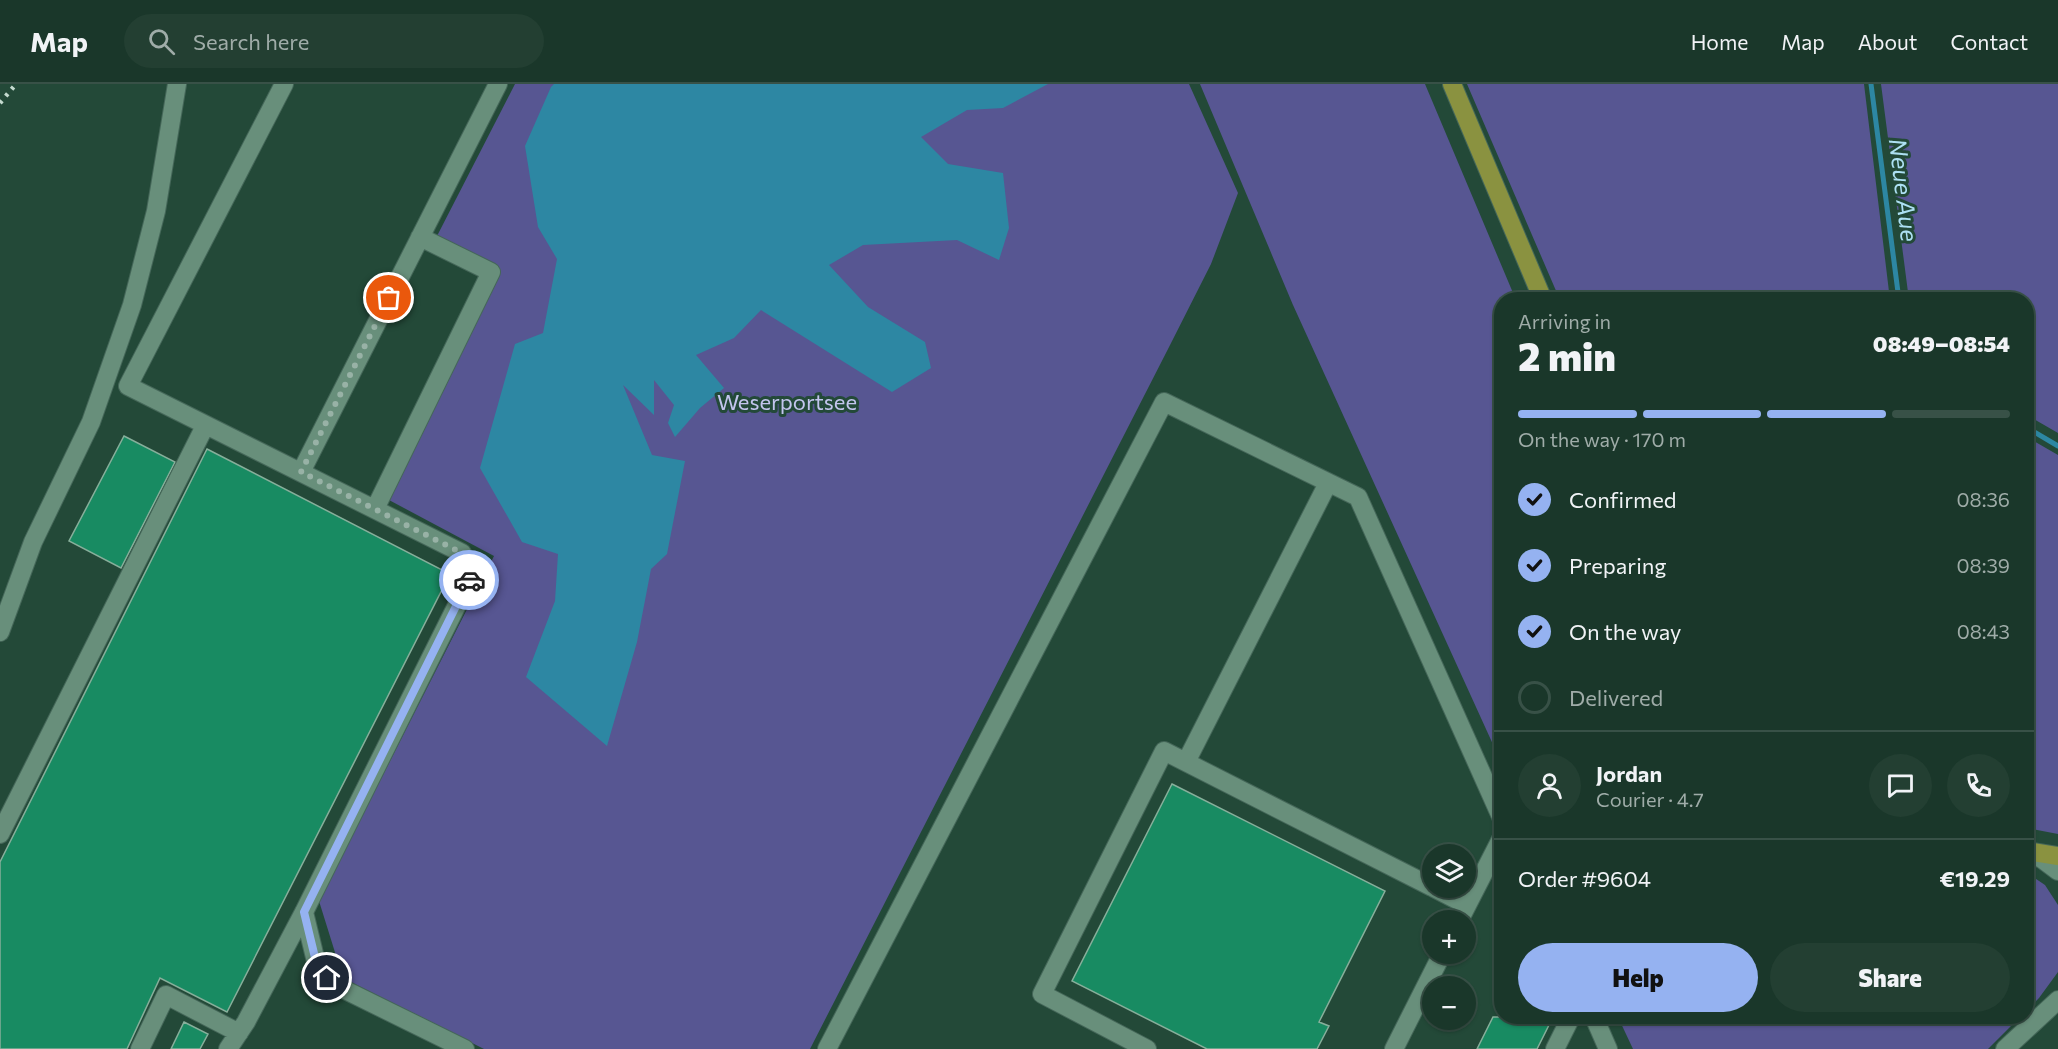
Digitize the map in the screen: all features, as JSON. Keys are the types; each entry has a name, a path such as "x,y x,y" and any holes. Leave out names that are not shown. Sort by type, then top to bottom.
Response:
{"main road":[{"path":"1452,84 1540,292"},
{"path":"2034,852 2058,856"}],"street":[{"path":"0,632 33,542 90,422 132,305 156,210 177,84"},
{"path":"228,1049 304,912 472,575 462,553 128,386 284,84"},
{"path":"301,472 498,84"},
{"path":"375,509 490,272 420,237"},
{"path":"827,1049 1164,402 1358,497 1494,801"},
{"path":"0,834 205,426"},
{"path":"1186,762 1328,483"},
{"path":"1147,1049 1042,994 1164,751 1422,882"},
{"path":"1465,910 1494,853"},
{"path":"2034,855 2058,871"},
{"path":"1445,898 1459,910"},
{"path":"304,912 318,970 337,986 465,1049"},
{"path":"1394,1049 1437,964"},
{"path":"140,1049 166,995 238,1033"},
{"path":"2034,1021 2056,1001"},
{"path":"1555,1049 1568,1024"},
{"path":"1597,1024 1608,1049"},
{"path":"2004,1049 2031,1024"}],"green space":[{"name":"Weserportsee","path":"515,84 1189,84 1238,193 1211,264 810,1049 484,1049 343,978 319,901 494,556 389,500 500,269 437,236"},
{"path":"1200,84 1425,84 1513,292 1494,292 1494,747 1293,305"},
{"path":"1467,84 1864,84 1889,292 1557,292"},
{"path":"1881,84 2058,84 2058,433 2034,419 2034,292 1908,292"},
{"path":"2034,441 2058,455 2058,834 2034,829"},
{"path":"2034,878 2045,885 2058,905 2058,972 2034,1003"},
{"path":"1621,1024 2013,1024 1988,1049 1633,1049"}],"water":[{"name":"Weserportsee","path":"554,84 1048,84 1003,108 967,110 921,137 948,164 1003,173 1009,228 999,260 957,240 863,245 829,265 868,307 925,342 931,368 892,392 761,310 734,338 696,355 724,388 700,408 675,437 668,423 674,405 654,380 654,415 623,385 652,455 685,461 667,554 651,569 637,642 607,746 526,677 555,601 558,554 522,542 480,468 515,344 543,333 557,259 538,227 525,146"}],"building":[{"path":"124,436 175,462 121,568 69,541"},
{"path":"207,449 450,574 227,1012 160,978 127,1049 0,1049 0,862"},
{"path":"1172,784 1385,891 1319,1022 1329,1026 1317,1049 1207,1049 1072,981"},
{"path":"1493,1017 1494,1024 1550,1024 1537,1049 1477,1049"},
{"path":"184,1022 208,1034 200,1049 171,1049"}],"waterway":[{"name":"Neue Aue","path":"1871,84 1898,292"},
{"path":"2034,432 2058,446"}],"railway":[{"path":"0,103 16,84"}],"way so far":[{"path":"389,298 301,472 462,553 472,575 469,580"}],"route":[{"path":"327,978 318,970 304,912 469,580"}]}
